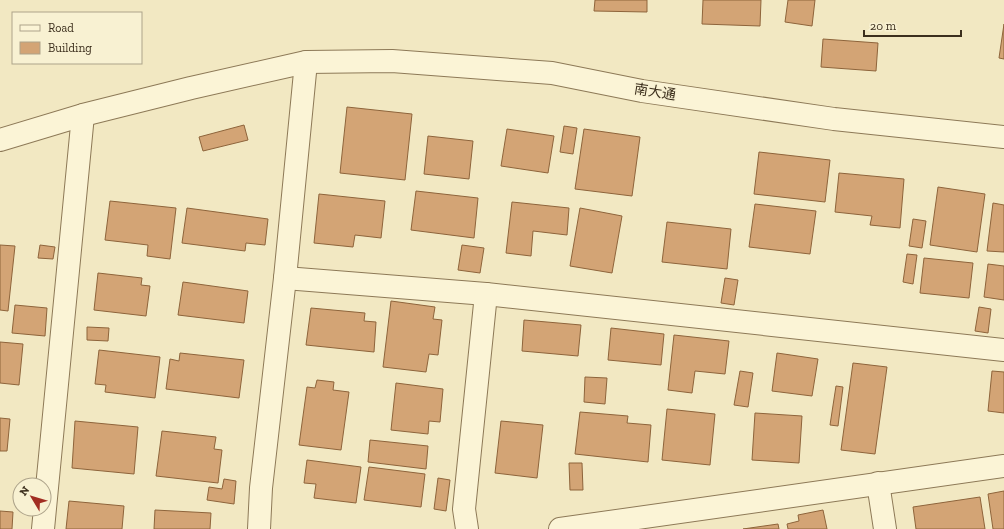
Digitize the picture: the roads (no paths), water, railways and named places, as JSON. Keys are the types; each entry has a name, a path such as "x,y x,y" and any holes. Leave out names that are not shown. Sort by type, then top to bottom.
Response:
{"street":[{"name":"南大通","path":"0,140 83,115 191,88 306,62 392,61 552,73 642,91 834,119 1004,137"},
{"path":"259,529 261,488 306,62"},
{"path":"43,529 83,115"},
{"path":"284,278 486,294 1004,350"},
{"path":"467,529 464,509 486,294"},
{"path":"560,529 674,521 878,483 1004,466"},
{"path":"878,483 885,529"}]}
